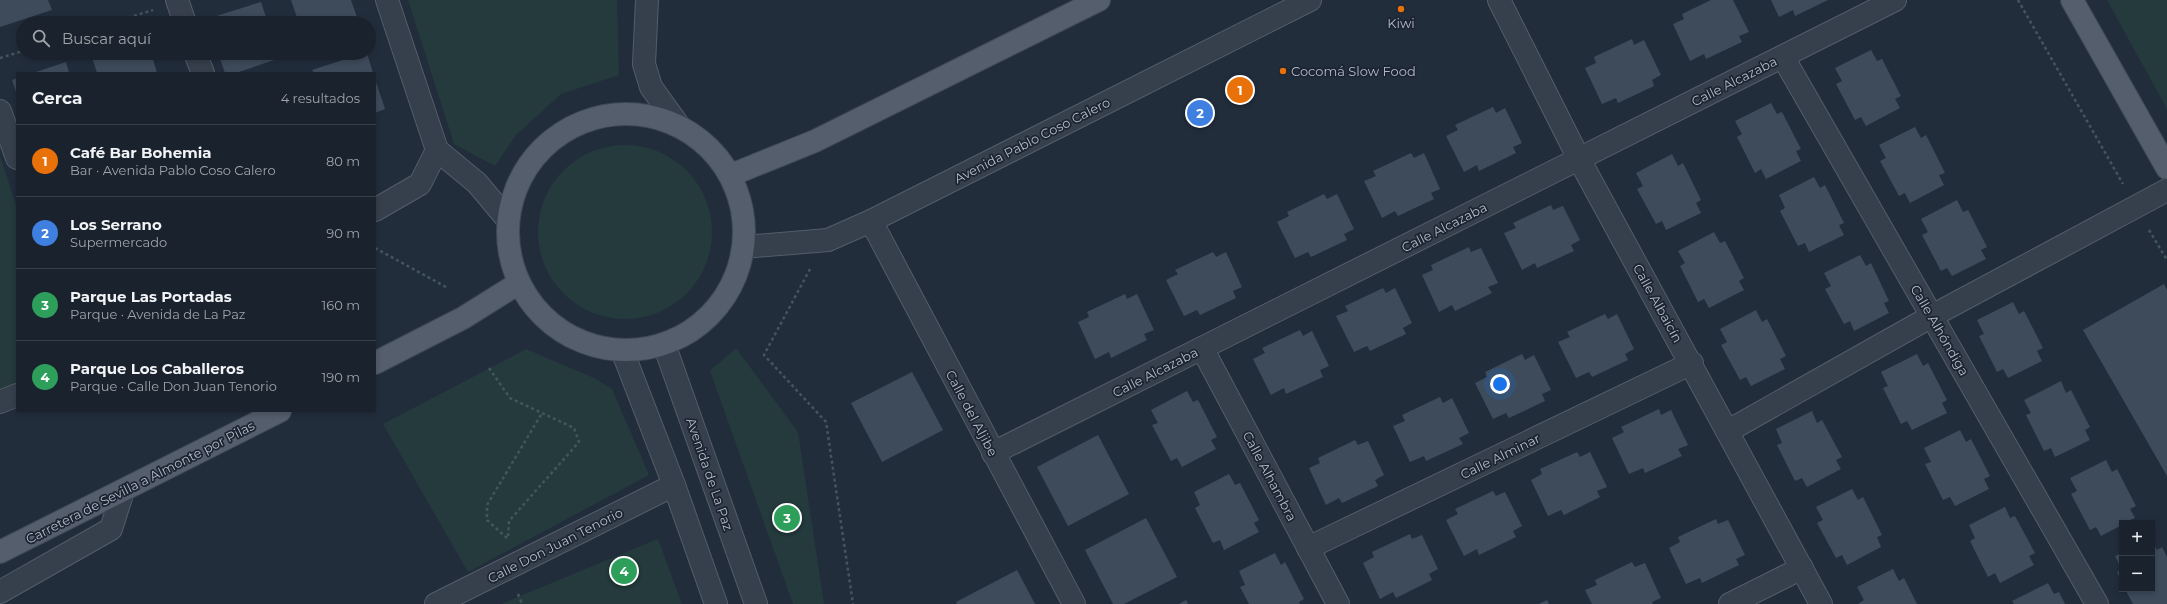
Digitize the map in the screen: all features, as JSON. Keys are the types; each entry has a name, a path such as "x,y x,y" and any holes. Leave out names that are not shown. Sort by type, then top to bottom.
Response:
{"main road":[{"path":"730,175 815,141 1098,0"},
{"path":"2072,0 2167,168"},
{"path":"643,114 679,126 709,147 730,175 743,210 744,248 735,279 717,307 693,329 664,344 643,349 622,350 590,344 561,331 536,310 519,283 509,252 508,220 517,183 538,151 568,128 604,115 643,114"},
{"path":"376,362 463,318 519,283"},
{"name":"Carretera de Sevilla a Almonte por Pilas","path":"0,552 278,412"}],"street":[{"path":"387,0 437,150 477,183 508,220"},
{"path":"647,0 644,64 651,87 679,126"},
{"name":"Avenida Pablo Coso Calero","path":"744,248 828,240 871,221 1310,0"},
{"name":"Calle Albaicín","path":"1499,0 1579,159 1692,363 1821,604"},
{"name":"Calle Alcazaba","path":"993,453 1895,0"},
{"path":"177,1 182,16"},
{"name":"Calle Alhóndiga","path":"1783,57 2097,604"},
{"path":"198,60 203,72"},
{"path":"0,111 16,155"},
{"path":"376,209 420,184 437,150"},
{"path":"1728,431 1932,316 2167,190"},
{"name":"Calle del Aljibe","path":"871,221 1074,604"},
{"name":"Avenida de La Paz","path":"664,344 756,604"},
{"name":"Calle Alhambra","path":"1202,348 1338,604"},
{"path":"622,350 674,485 716,604"},
{"name":"Calle Alminar","path":"1308,548 1692,363"},
{"path":"0,402 16,395"},
{"name":"Calle Don Juan Tenorio","path":"436,604 674,485"},
{"path":"0,592 111,529 123,491"},
{"path":"1730,604 1802,568"}],"path":[{"path":"2018,0 2167,260"},
{"path":"132,16 177,1"},
{"path":"0,58 16,53"},
{"path":"828,240 808,272 764,355 826,422 853,604"},
{"path":"376,249 446,287"},
{"path":"489,368 510,398 542,413 574,428 579,442 509,521 508,539 487,520 487,505 542,413"}],"green space":[{"path":"408,0 617,0 619,75 561,94 516,135 495,166 454,144"},
{"path":"2107,0 2167,0 2167,109"},
{"path":"634,145 658,151 674,159 687,170 698,183 706,199 711,215 711,249 706,265 698,281 687,294 674,305 650,316 634,319 616,319 600,316 576,305 563,294 552,281 544,265 539,249 538,223 541,207 552,183 563,170 576,159 592,151 608,146"},
{"path":"0,156 16,205 16,383 0,389"},
{"path":"736,348 798,432 824,604 793,604 710,371"},
{"path":"526,349 594,378 612,389 649,475 468,572 383,424"},
{"path":"658,539 682,604 501,604"}],"building":[{"path":"0,0 48,0 52,10 34,16 16,16 16,22 0,27"},
{"path":"291,0 351,0 357,16 297,16"},
{"path":"1711,0 1733,0 1749,32 1739,36 1742,42 1706,59 1704,54 1690,61 1673,24 1684,19 1682,14"},
{"path":"1771,0 1828,0 1795,16 1793,10 1779,17"},
{"path":"261,2 266,16 217,16"},
{"path":"1632,39 1634,45 1644,40 1661,75 1652,80 1654,86 1618,103 1616,98 1602,104 1585,68 1596,63 1594,57"},
{"path":"1871,50 1877,61 1882,59 1901,96 1895,99 1900,108 1866,126 1861,117 1855,120 1836,84 1842,81 1835,68"},
{"path":"93,60 153,60 157,72 97,72"},
{"path":"220,60 274,60 239,72 225,72"},
{"path":"343,60 369,60 373,72 313,72 312,70"},
{"path":"66,62 69,72 36,72"},
{"path":"16,78 16,92 12,80"},
{"path":"376,82 385,109 376,113"},
{"path":"1771,103 1777,114 1782,112 1801,149 1796,151 1801,161 1766,179 1761,169 1755,173 1737,137 1742,134 1735,121"},
{"path":"1493,107 1496,113 1505,108 1522,143 1513,147 1516,153 1479,171 1477,165 1464,172 1446,136 1458,130 1455,125"},
{"path":"1915,127 1921,138 1926,135 1945,173 1939,175 1944,185 1910,203 1905,193 1899,196 1880,161 1886,158 1879,145"},
{"path":"1411,153 1414,158 1424,153 1440,189 1431,193 1434,199 1398,216 1395,211 1382,218 1364,181 1376,176 1373,171"},
{"path":"1672,154 1678,166 1683,163 1701,200 1696,203 1701,213 1666,230 1662,221 1656,224 1637,189 1643,186 1636,173"},
{"path":"1814,177 1820,188 1825,185 1844,223 1839,225 1844,235 1809,252 1805,243 1798,246 1780,211 1785,208 1779,195"},
{"path":"1324,194 1327,199 1337,194 1354,229 1344,234 1347,240 1311,257 1308,252 1295,258 1277,222 1289,216 1287,212"},
{"path":"1957,200 1963,212 1968,210 1987,247 1981,250 1986,259 1952,276 1947,268 1941,271 1922,235 1928,232 1921,219"},
{"path":"1551,205 1553,210 1563,206 1580,240 1571,245 1574,251 1537,268 1535,263 1522,270 1504,233 1516,228 1513,223"},
{"path":"1714,232 1720,243 1725,241 1744,278 1739,281 1744,290 1709,308 1704,299 1698,302 1680,266 1685,263 1678,251"},
{"path":"1469,247 1471,252 1481,248 1498,283 1488,287 1492,293 1455,311 1452,305 1439,312 1422,275 1433,270 1431,265"},
{"path":"1213,252 1216,257 1226,252 1242,287 1233,291 1236,298 1200,315 1197,310 1184,316 1166,280 1178,274 1175,270"},
{"path":"1860,255 1866,266 1871,263 1889,301 1884,303 1889,313 1854,331 1850,321 1844,324 1825,289 1831,286 1824,273"},
{"path":"2164,284 2167,290 2167,476 2083,330"},
{"path":"1383,288 1386,293 1395,288 1412,323 1403,328 1406,334 1370,351 1367,346 1354,352 1336,316 1348,311 1345,306"},
{"path":"1125,294 1127,299 1137,294 1154,330 1144,334 1147,340 1111,358 1109,352 1095,359 1078,322 1089,317 1087,312"},
{"path":"2013,302 2019,314 2024,311 2043,348 2037,351 2042,361 2008,378 2003,369 1997,372 1979,336 1984,334 1977,320"},
{"path":"1756,310 1762,322 1767,319 1786,356 1780,359 1785,369 1751,386 1746,377 1740,380 1721,345 1727,342 1720,329"},
{"path":"1605,314 1608,319 1617,314 1634,349 1625,354 1628,360 1592,377 1589,372 1576,378 1558,342 1570,337 1567,332"},
{"path":"1300,330 1303,336 1312,331 1329,366 1320,370 1323,377 1286,394 1284,388 1271,395 1253,359 1265,353 1262,348"},
{"path":"1522,354 1525,360 1534,355 1551,390 1542,394 1545,401 1509,418 1506,413 1493,419 1475,383 1487,377 1485,372"},
{"path":"1917,354 1923,366 1928,363 1947,400 1942,403 1947,413 1912,430 1907,421 1901,424 1883,388 1888,386 1881,372"},
{"path":"912,372 943,430 882,462 851,403"},
{"path":"2061,381 2066,393 2071,390 2090,427 2085,430 2090,440 2055,457 2051,448 2044,451 2026,415 2031,413 2024,400"},
{"path":"1187,391 1193,402 1198,400 1217,437 1211,440 1216,449 1182,467 1177,458 1171,461 1152,425 1158,423 1151,410"},
{"path":"1440,397 1443,403 1452,398 1469,433 1459,438 1463,444 1426,461 1424,456 1410,462 1393,426 1405,421 1402,415"},
{"path":"1659,409 1661,415 1671,410 1688,445 1678,449 1682,456 1645,473 1643,468 1629,474 1612,438 1624,432 1621,427"},
{"path":"1812,411 1817,423 1822,420 1842,457 1836,460 1841,469 1807,487 1802,478 1795,481 1777,445 1782,443 1776,429"},
{"path":"1960,430 1966,442 1971,439 1990,476 1984,479 1989,489 1955,506 1950,497 1943,500 1925,464 1931,462 1924,448"},
{"path":"1098,435 1129,494 1068,526 1037,467"},
{"path":"1355,440 1358,445 1368,441 1384,475 1375,480 1378,486 1342,503 1339,498 1326,505 1309,468 1320,463 1318,458"},
{"path":"1577,452 1580,457 1590,452 1607,487 1597,491 1600,497 1564,515 1561,510 1548,516 1531,480 1542,474 1540,469"},
{"path":"2106,460 2112,472 2117,469 2136,506 2130,509 2135,518 2130,520 2119,520 2119,527 2101,536 2096,527 2090,530 2071,494 2077,491 2070,478"},
{"path":"1229,474 1235,485 1240,483 1259,520 1254,523 1259,532 1224,550 1220,540 1213,543 1195,508 1200,505 1194,492"},
{"path":"1852,489 1858,500 1863,497 1882,535 1877,537 1881,547 1847,565 1842,555 1836,558 1817,523 1823,520 1816,507"},
{"path":"1493,491 1496,496 1505,492 1522,526 1513,531 1516,537 1479,555 1477,549 1464,556 1446,520 1458,514 1455,509"},
{"path":"2005,507 2010,518 2015,516 2035,553 2029,556 2034,565 2000,583 1995,573 1988,577 1970,541 1975,538 1969,525"},
{"path":"1146,518 1177,577 1124,604 1113,604 1085,550"},
{"path":"1716,519 1718,524 1728,520 1745,555 1736,559 1739,565 1702,583 1700,578 1686,584 1669,548 1680,542 1678,537"},
{"path":"1410,534 1412,539 1422,535 1438,569 1429,574 1432,580 1396,598 1393,592 1380,599 1363,563 1374,557 1372,552"},
{"path":"2155,546 2157,550 2162,547 2167,557 2167,604 2133,604 2127,592 2155,592"},
{"path":"1275,553 1281,565 1285,562 1304,599 1299,602 1300,604 1249,604 1240,587 1245,585 1239,571"},
{"path":"2119,554 2119,564 2115,556"},
{"path":"1632,562 1635,567 1645,563 1661,598 1652,602 1653,604 1592,604 1585,590 1597,585 1595,580"},
{"path":"1893,569 1899,581 1904,578 1917,604 1858,604 1864,600 1857,587"},
{"path":"1017,570 1035,604 957,604 956,602"},
{"path":"2048,583 2054,594 2059,592 2065,604 2014,604 2012,601"},
{"path":"1186,600 1188,604 1179,604"},
{"path":"1547,600 1549,604 1539,604"}],"place":[{"name":"Kiwi","path":"1401,9"},
{"name":"Cocomá Slow Food","path":"1283,71"},
{"name":"Café Bar Bohemia","path":"1240,90"},
{"name":"Los Serrano","path":"1200,113"},
{"name":"Parque Las Portadas","path":"787,518"},
{"name":"Parque Los Caballeros","path":"624,571"}]}
